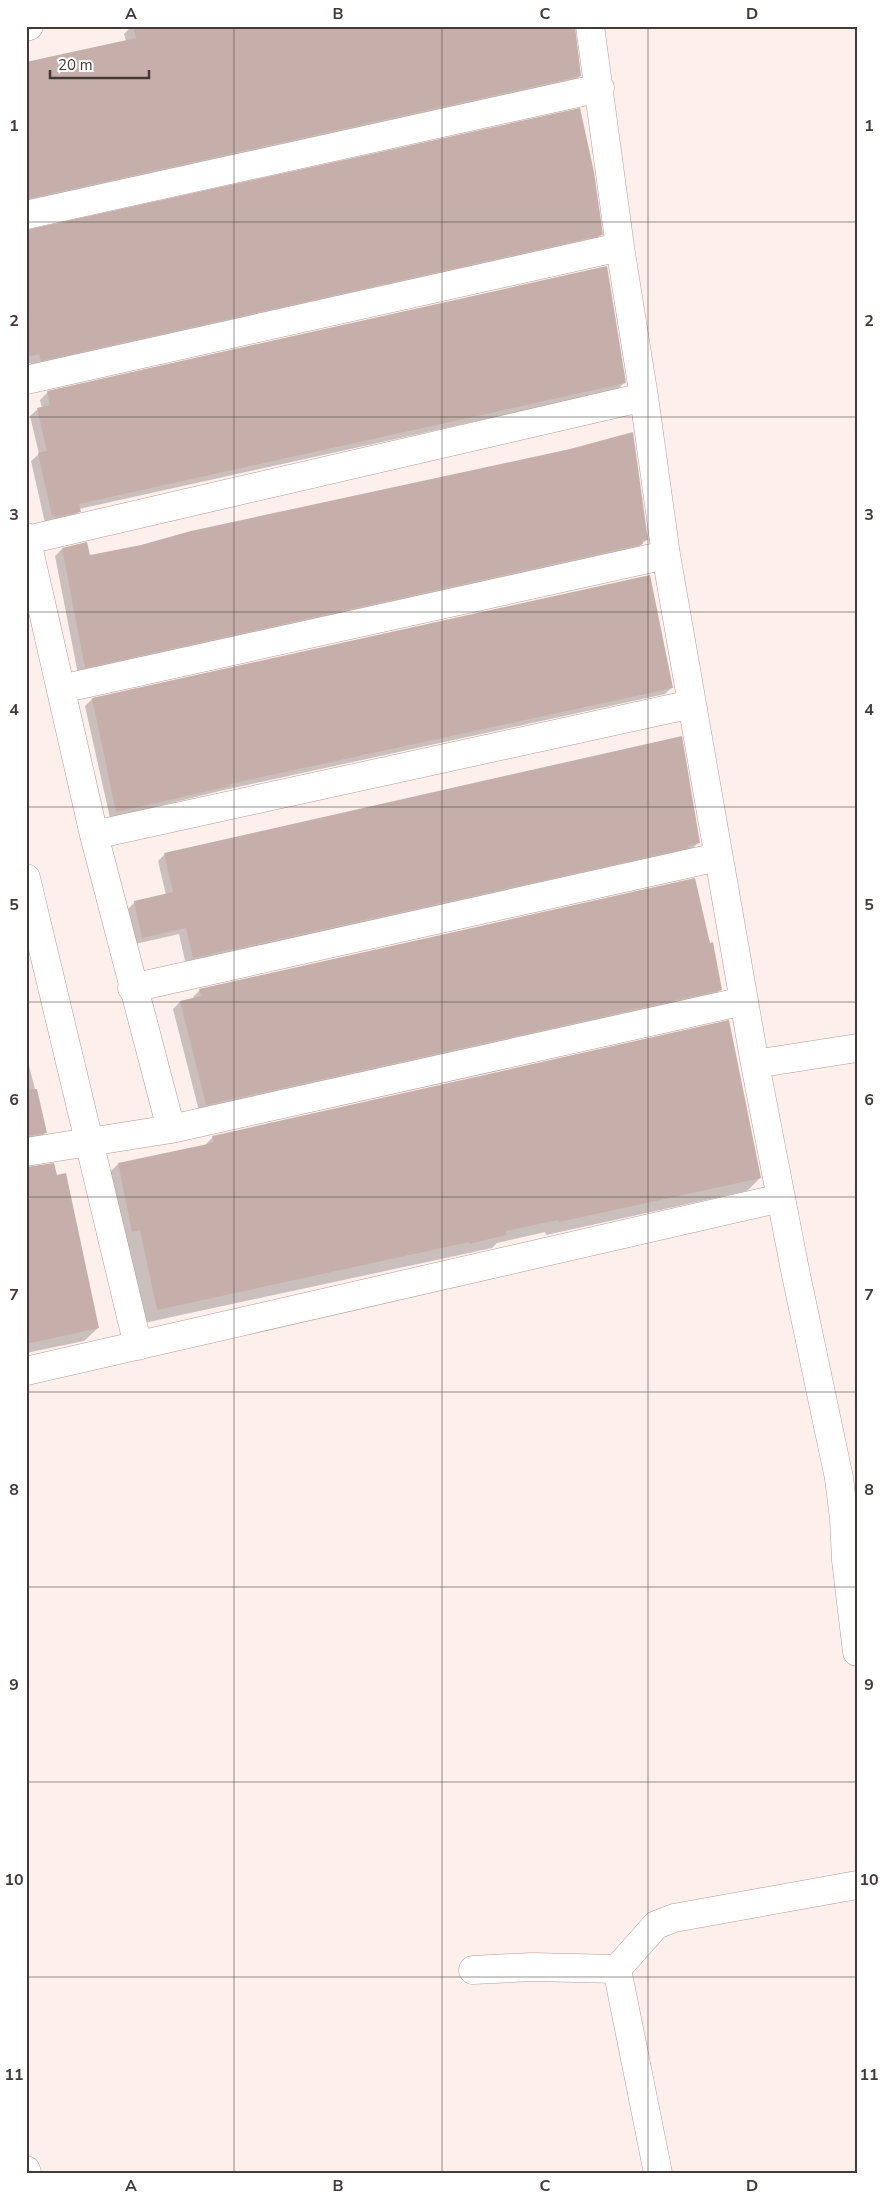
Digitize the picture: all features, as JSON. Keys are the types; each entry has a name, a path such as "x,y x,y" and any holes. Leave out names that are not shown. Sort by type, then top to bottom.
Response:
{"street":[{"path":"590,26 600,88 620,247 644,397 666,555 755,1064 839,1478 857,1652"},
{"path":"26,215 600,88"},
{"path":"26,380 620,247"},
{"path":"171,1129 132,988 94,835 27,538 644,397"},
{"path":"60,689 647,557 666,555"},
{"path":"94,835 692,704"},
{"path":"132,988 718,857"},
{"path":"26,878 138,1346"},
{"path":"26,1152 171,1129 744,1001"},
{"path":"755,1064 857,1048"},
{"path":"26,1371 781,1198"},
{"path":"473,1970 532,1967 617,1969 656,1925 674,1918 857,1885"},
{"path":"617,1969 658,2173"}],"building":[{"path":"133,26 575,26 581,76 26,199 26,62 136,38"},
{"path":"580,108 594,172 603,235 41,361 39,354 26,357 26,230"},
{"path":"607,266 626,383 79,504 81,512 52,516 38,453 47,451 37,408 50,405 47,391"},
{"path":"633,432 648,540 642,541 643,544 85,668 62,548 87,542 90,555 141,545 191,531 570,449"},
{"path":"650,575 673,688 230,784 230,786 116,812 92,698"},
{"path":"682,736 700,843 688,846 689,848 193,958 186,928 142,938 134,901 173,892 164,853"},
{"path":"695,878 710,943 713,942 722,990 206,1105 180,1001 201,996 199,989"},
{"path":"729,1020 761,1178 559,1222 558,1220 506,1231 506,1235 469,1244 469,1242 157,1310 140,1230 132,1232 118,1163 208,1144 214,1142 212,1136"},
{"path":"37,1089 47,1133 26,1136 26,1090"},
{"path":"54,1163 57,1175 66,1173 99,1328 26,1344 26,1167"}]}
